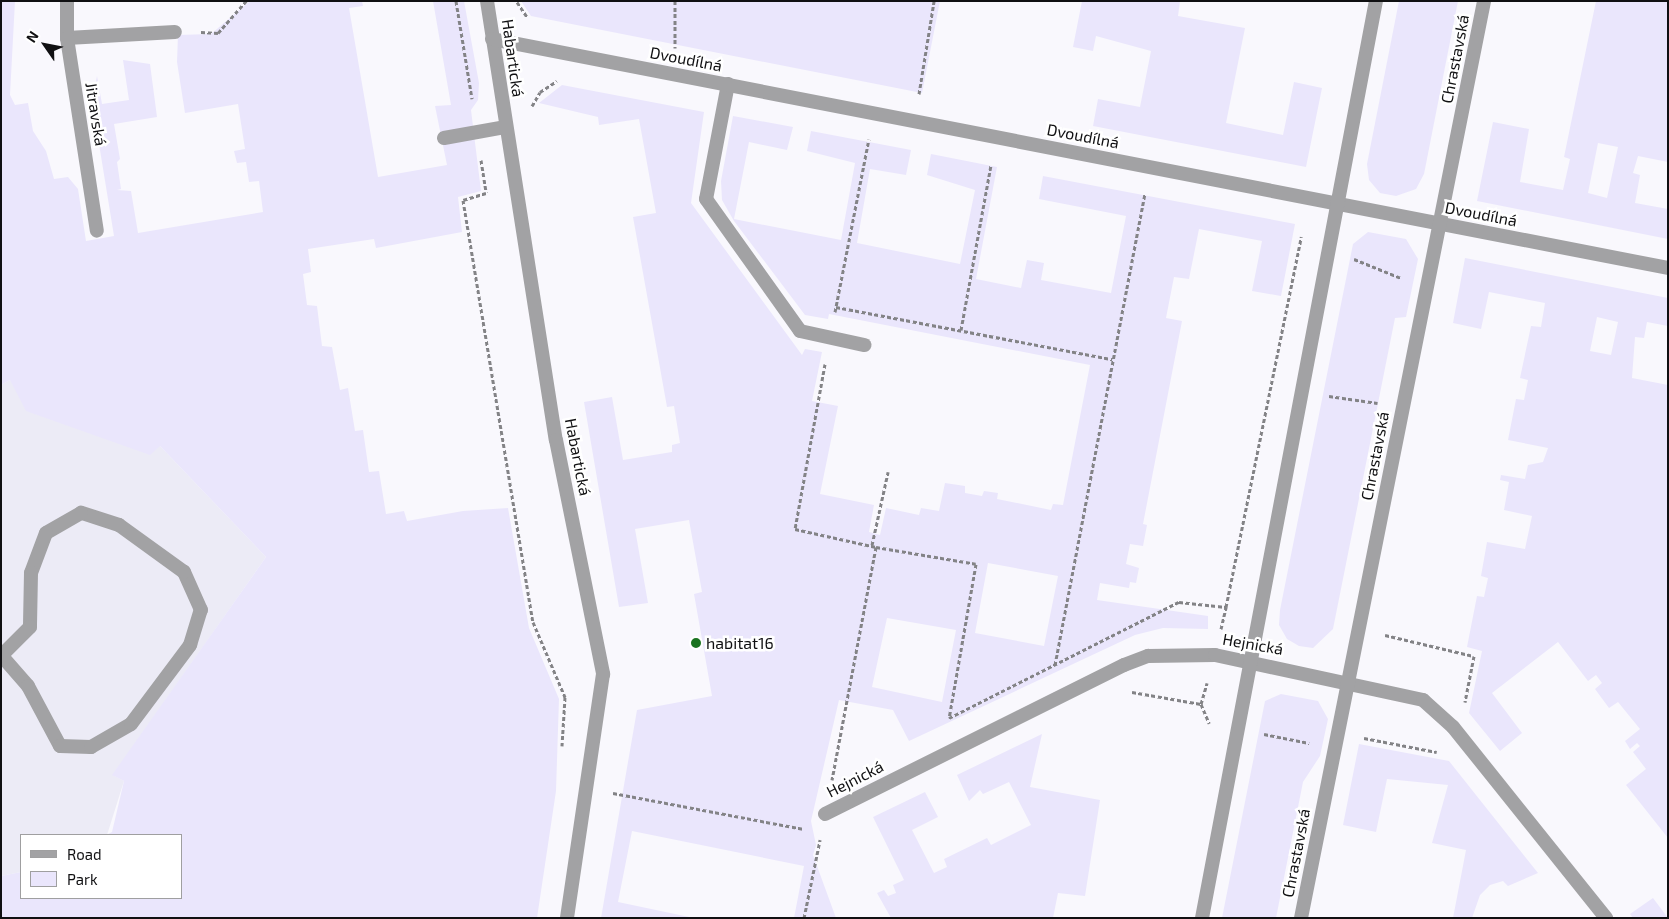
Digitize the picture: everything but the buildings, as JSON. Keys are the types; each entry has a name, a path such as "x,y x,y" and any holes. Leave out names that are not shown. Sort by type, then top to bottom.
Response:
{"street":[{"name":"Jitravská","path":"67,1 67,38 97,231"},
{"name":"Habartická","path":"487,1 556,440 603,674 567,918"},
{"path":"1202,918 1376,1"},
{"name":"Chrastavská","path":"1301,918 1484,1"},
{"path":"67,38 174,32"},
{"name":"Dvoudílná","path":"492,39 1668,268"},
{"path":"728,84 706,199 800,331 864,345"},
{"path":"444,138 506,127"},
{"path":"81,513 119,525 184,572 201,610 190,645 131,724 91,747 60,746 28,686 2,655 30,627 31,573 46,533 81,513"},
{"name":"Hejnická","path":"825,814 1148,656 1182,652 1251,660 1348,681 1423,700 1453,727 1606,918"}],"path":[{"path":"174,32 218,33 246,1"},
{"path":"456,1 486,193 463,200 533,622 565,697"},
{"path":"516,1 534,21"},
{"path":"675,1 675,52"},
{"path":"918,99 934,1"},
{"path":"666,50 685,53"},
{"path":"531,115 540,92 556,81 565,81"},
{"path":"908,97 928,101"},
{"path":"874,113 836,308 1112,358"},
{"path":"859,136 878,140"},
{"path":"982,160 1001,164"},
{"path":"962,330 991,162"},
{"path":"1055,665 1112,358 1150,167"},
{"path":"1136,190 1155,193"},
{"path":"949,718 1179,602 1226,607 1303,229"},
{"path":"1299,243 1400,278 1428,283"},
{"path":"821,386 794,529 874,546 976,564 953,694"},
{"path":"1323,395 1378,404"},
{"path":"804,918 822,832 888,472"},
{"path":"1387,626 1385,636 1390,639 1474,656 1464,712"},
{"path":"1127,692 1201,704 1209,722 1210,732"},
{"path":"1209,722 1335,748"},
{"path":"612,802 614,784"},
{"path":"646,799 822,832"}],"shaded area":[{"path":"10,380 160,446 266,557 113,775 124,781 107,834 20,834 20,872 1,876 1,385"}],"green space":[{"path":"1,1 15,1 10,95 15,105 28,103 33,131 46,151 54,179 68,177 78,189 86,241 114,236 92,101 97,76 102,104 129,100 123,60 150,64 157,117 114,124 120,159 117,162 121,189 117,190 131,191 138,233 263,212 259,181 249,182 246,162 237,163 234,151 245,149 238,104 185,113 177,62 178,35 211,34 250,1 362,1 363,6 349,8 378,177 447,165 435,106 451,105 433,1 464,1 479,83 478,100 471,110 481,191 458,197 462,232 376,248 374,239 308,249 311,272 303,274 307,305 317,306 322,346 332,347 340,390 348,388 355,431 363,430 369,472 379,471 386,514 404,511 407,521 463,511 508,508 529,628 559,699 556,791 537,918 1,918 1,876 20,872 20,899 182,899 182,834 108,834 112,832 124,781 112,775 266,557 160,446 150,455 26,411 10,380 1,385"},
{"path":"521,1 940,1 922,93 531,16"},
{"path":"1082,1 1180,1 1178,16 1245,28 1226,123 1283,135 1294,82 1322,88 1306,167 1093,126 1098,99 1140,107 1151,51 1096,36 1093,51 1073,47"},
{"path":"1399,1 1458,1 1424,174 1416,189 1396,196 1380,193 1369,180 1367,164"},
{"path":"1596,1 1668,1 1668,162 1638,156 1633,173 1640,175 1635,203 1668,209 1668,239 1477,201 1493,122 1529,129 1520,182 1563,190 1570,159 1564,157","holes":["1598,143 1618,147 1607,198 1588,193"]},
{"path":"562,85 704,112 691,203 802,355 805,349 822,352 812,401 838,406 820,494 874,505 869,532 880,535 886,508 919,515 921,508 939,511 945,483 965,486 965,493 982,496 984,491 998,493 997,499 1051,510 1053,504 1063,505 1090,365 829,314 828,319 805,315 734,221 722,200 721,181 733,116 793,127 787,150 749,142 734,219 841,240 855,163 807,151 811,131 911,150 906,175 870,169 857,243 960,264 975,190 927,175 931,154 997,167 976,279 1021,288 1027,260 1044,263 1041,280 1111,293 1126,216 1039,199 1043,176 1295,224 1281,296 1252,291 1262,241 1199,229 1189,279 1174,277 1166,318 1182,321 1143,524 1147,525 1143,546 1130,544 1126,564 1139,568 1136,583 1130,582 1129,588 1100,583 1097,600 1208,616 1208,629 1163,628 1135,635 909,741 893,710 839,700 811,821 816,845 813,855 836,918 794,918 804,866 632,831 618,902 694,918 601,918 637,710 712,696 694,594 702,592 689,520 635,529 648,603 619,607 584,402 612,397 623,460 672,452 672,445 680,443 674,406 667,407 633,217 656,213 639,119 599,125 598,117 539,103","holes":["988,563 1058,576 1044,646 975,633","887,618 956,630 942,702 872,687"]},
{"path":"1368,232 1406,239 1418,259 1406,317 1395,318 1333,629 1313,648 1299,646 1287,639 1279,625 1280,610 1353,244"},
{"path":"1465,258 1668,298 1668,326 1647,322 1644,338 1635,337 1632,378 1668,385 1668,838 1626,785 1646,769 1633,752 1640,746 1637,743 1630,749 1625,741 1640,729 1618,702 1609,708 1595,689 1602,683 1596,675 1588,681 1558,642 1492,693 1522,733 1500,751 1469,713 1482,651 1467,647 1477,596 1484,597 1488,578 1481,576 1487,542 1525,549 1532,516 1504,510 1509,482 1500,480 1501,475 1525,479 1528,465 1543,462 1548,448 1508,440 1516,399 1524,400 1528,380 1520,378 1531,326 1541,327 1545,303 1489,292 1481,329 1453,323","holes":["1597,317 1618,322 1611,355 1590,351"]},
{"path":"1281,694 1318,701 1328,719 1320,756 1303,782 1276,918 1222,918 1265,701"},
{"path":"1042,734 1030,787 1100,800 1085,896 1058,893 1053,918 891,918 877,893 884,890 888,896 896,893 893,885 904,880 873,817 925,792 938,817 912,830 934,873 947,867 944,859 987,838 991,845 1031,825 1009,782 983,794 980,790 969,801 957,775"},
{"path":"1359,744 1449,761 1538,873 1508,886 1503,881 1490,885 1480,895 1472,918 1453,918 1466,850 1432,843 1448,785 1387,779 1376,832 1343,825"},
{"path":"1653,898 1668,918 1633,918 1630,914"}],"place":[{"name":"habitat16","path":"696,643"}]}
